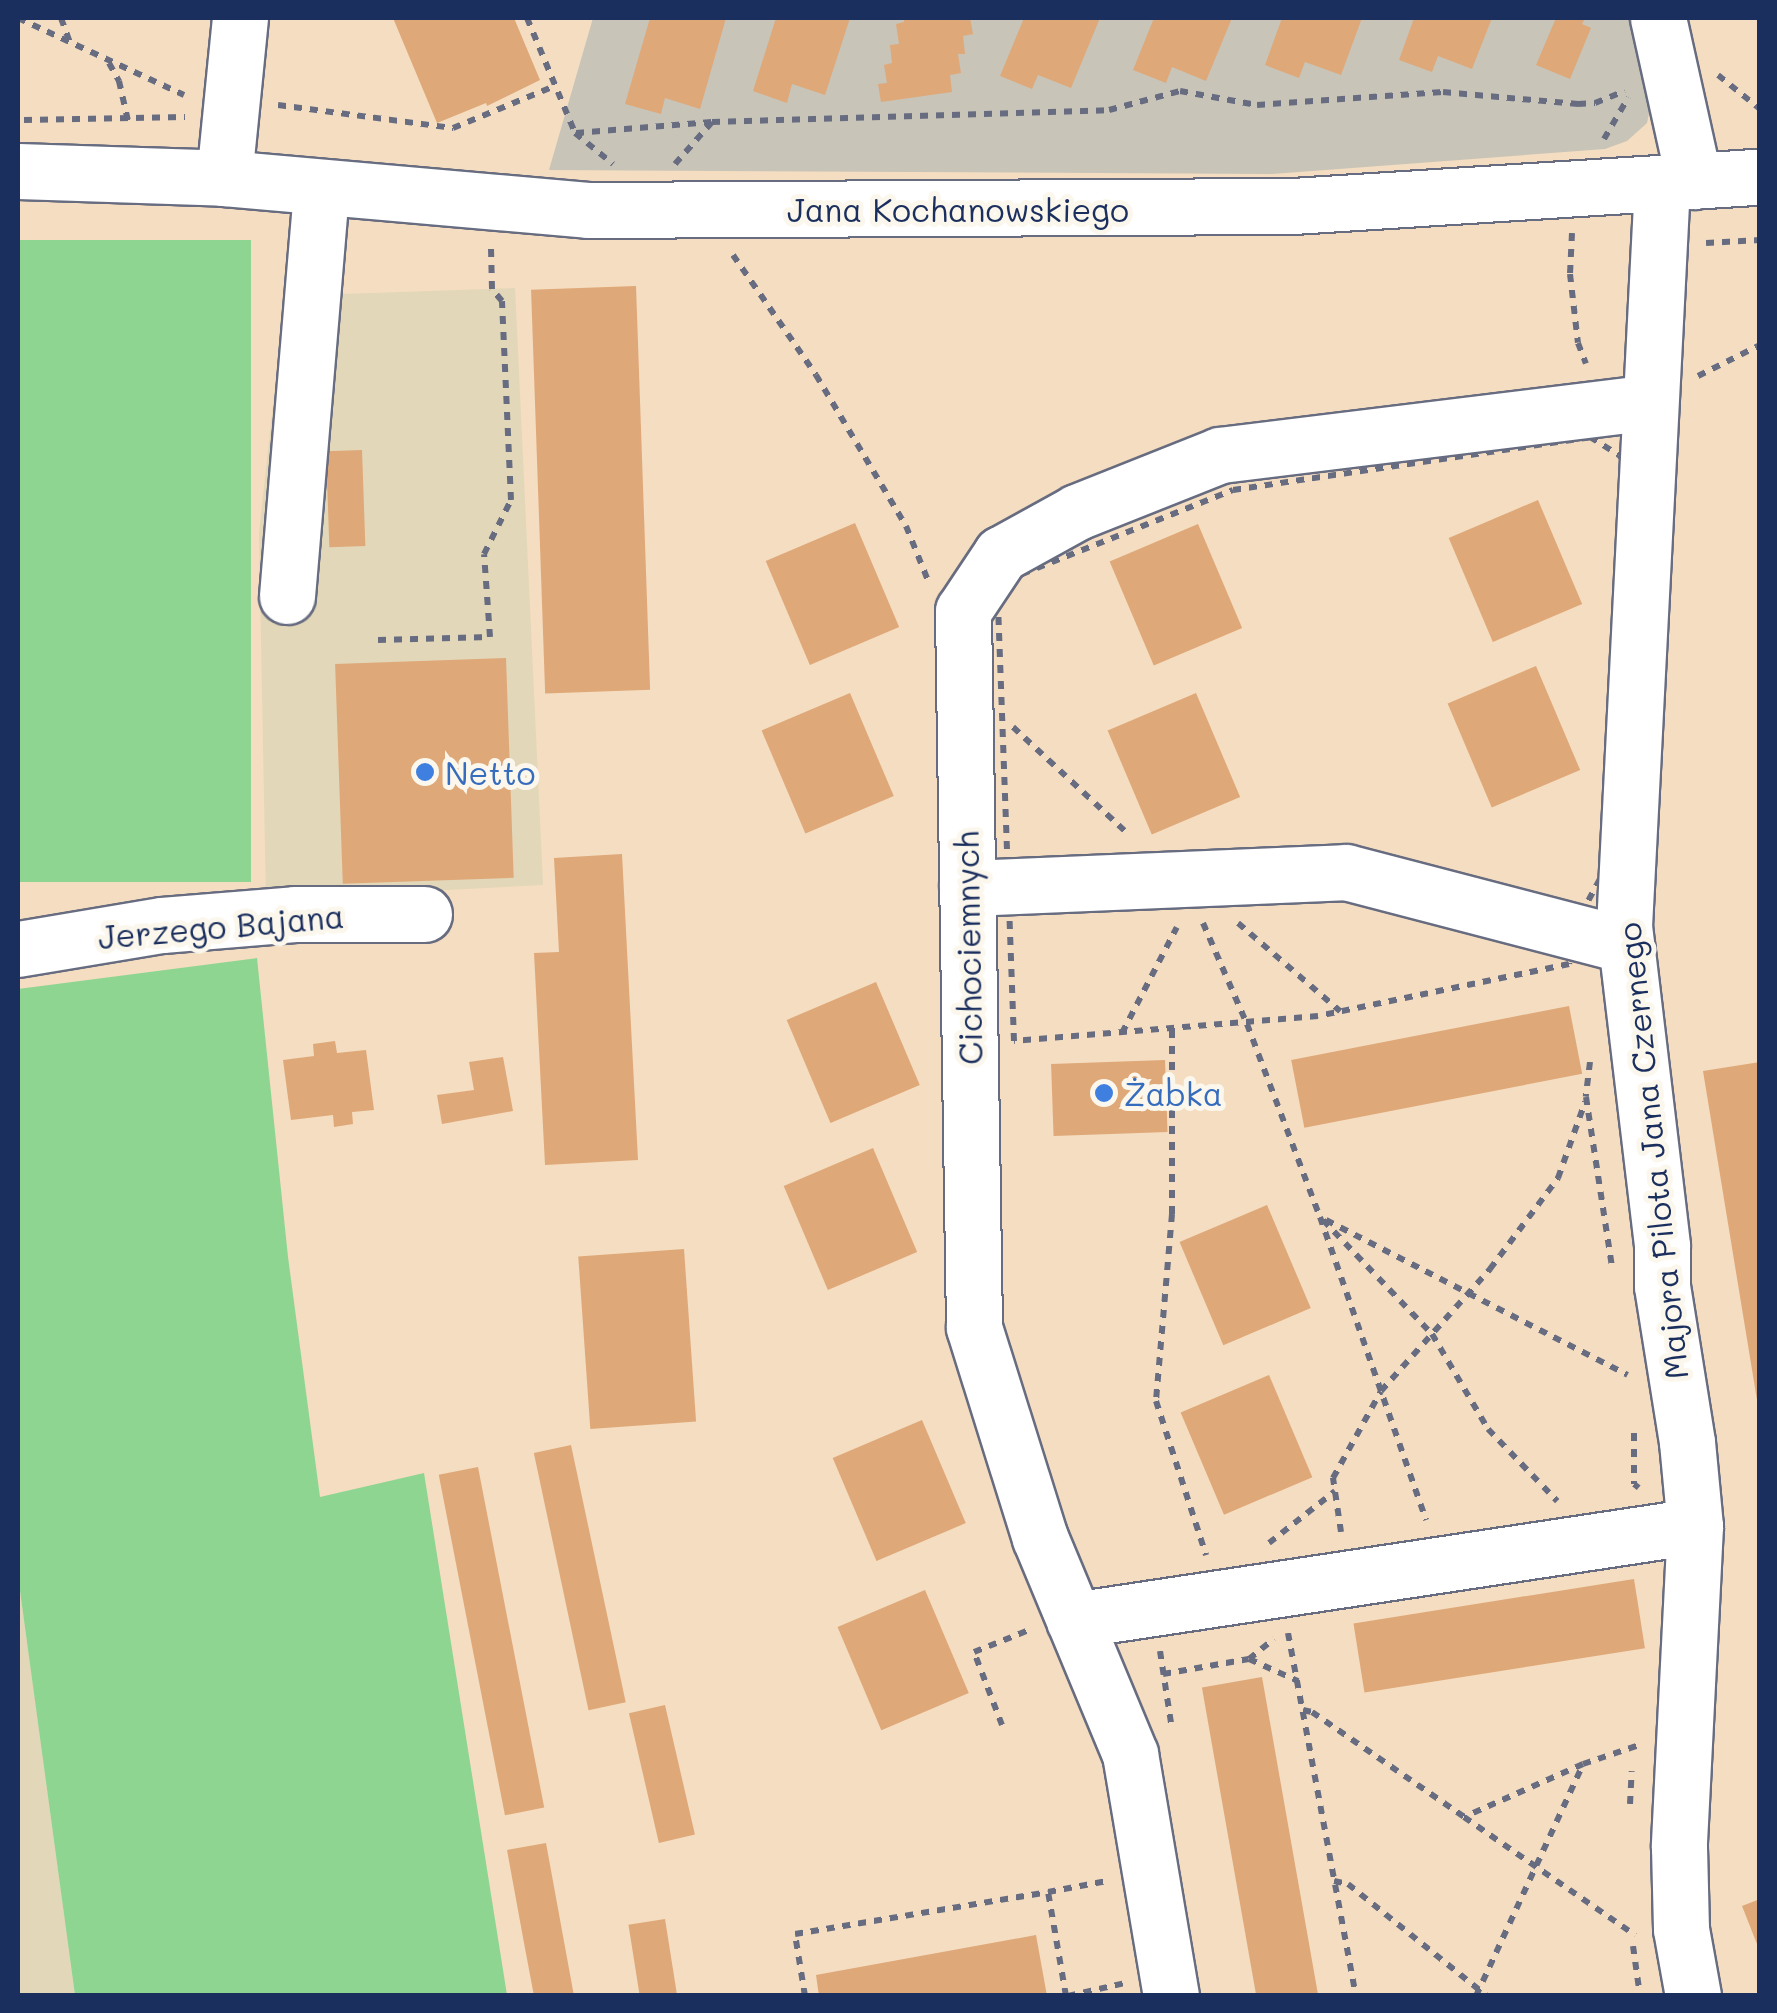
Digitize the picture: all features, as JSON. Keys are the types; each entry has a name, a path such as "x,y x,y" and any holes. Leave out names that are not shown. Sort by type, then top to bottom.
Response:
{"street":[{"path":"224,178 240,18"},
{"path":"1658,18 1678,183"},
{"name":"Jana Kochanowskiego","path":"18,171 224,178 588,210 1293,206 1760,177"},
{"name":"Majora Pilota Jana Czernego","path":"1678,183 1670,391 1626,946 1662,1246 1662,1286 1688,1442 1695,1526 1678,1847 1657,1931 1694,1996"},
{"path":"288,596 321,187"},
{"path":"962,611 1001,554 1077,512 1220,455 1670,391"},
{"name":"Cichociemnych","path":"962,611 987,888 974,1327 1040,1538 1060,1622 1130,1754 1148,1989"},
{"path":"987,888 1188,902 1346,872 1572,957 1626,946"},
{"name":"Jerzego Bajana","path":"18,949 162,926 257,917 424,914"},
{"path":"1060,1622 1695,1526"}],"path":[{"path":"18,18 198,100"},
{"path":"61,18 70,43"},
{"path":"527,18 575,133 627,175"},
{"path":"108,62 119,81 128,121"},
{"path":"1706,66 1760,108"},
{"path":"272,104 453,128 555,86"},
{"path":"575,133 712,122 1109,110 1180,91 1257,105 1444,92 1578,104 1595,103 1630,89 1617,122 1598,147"},
{"path":"18,120 181,121 191,112"},
{"path":"670,170 712,122"},
{"path":"1552,232 1587,234"},
{"path":"1572,232 1570,274 1578,343 1592,380"},
{"path":"1687,244 1760,240"},
{"path":"724,242 816,375 896,510 933,593 962,611"},
{"path":"378,640 490,638 484,554 511,500 502,301 492,289 490,247 508,243"},
{"path":"1670,391 1760,345"},
{"path":"1590,437 1618,455 1630,469 1615,851 1572,957 1340,1011 1247,1024 1014,1041 987,888 1002,717 998,604 1004,586 1022,574 1251,486 1590,437"},
{"path":"1002,717 1188,902 1247,1024 1320,1217 1437,1565"},
{"path":"1122,1034 1188,902"},
{"path":"1230,917 1340,1011"},
{"path":"1172,1030 1172,1214 1156,1401 1212,1569"},
{"path":"1348,1578 1333,1478 1381,1390 1468,1293 1558,1178 1586,1097 1590,1057"},
{"path":"1586,1097 1613,1277"},
{"path":"1320,1217 1627,1375"},
{"path":"1320,1217 1432,1334 1488,1428 1596,1542"},
{"path":"1249,1659 1276,1589 1335,1490"},
{"path":"1276,1589 1298,1681 1356,1996"},
{"path":"1002,1725 974,1652 1060,1622"},
{"path":"1164,1674 1249,1659 1298,1681"},
{"path":"1303,1710 1535,1867 1657,1931 1640,1996"},
{"path":"1464,1818 1583,1764 1634,1746 1684,1745"},
{"path":"1477,1992 1583,1764"},
{"path":"805,1996 794,1934 1107,1880 1110,1898"},
{"path":"1334,1881 1348,1884 1477,1992 1487,1996"},
{"path":"1048,1892 1067,1996 1148,1989"}],"shaded area":[{"path":"593,18 1638,18 1655,85 1647,123 1627,141 1605,149 1272,174 549,170"},
{"path":"515,288 543,885 266,899 259,533 285,296"},
{"path":"18,1576 75,1995 18,1995"}],"green space":[{"path":"18,240 251,240 251,882 18,882"},
{"path":"257,958 288,1257 320,1497 424,1473 507,1995 75,1995 18,1576 18,989"}],"building":[{"path":"393,18 514,18 540,80 487,106 486,103 437,123"},
{"path":"650,18 726,18 700,109 665,98 661,114 625,104"},
{"path":"776,18 850,18 825,95 792,84 787,103 753,91"},
{"path":"904,18 970,18 973,34 963,36 965,54 958,54 961,73 950,75 952,92 881,102 878,84 887,83 884,65 892,63 890,45 899,44 896,24 904,22"},
{"path":"1024,18 1100,18 1071,88 1038,75 1032,89 1000,76"},
{"path":"1154,18 1232,18 1206,81 1172,67 1166,83 1133,70"},
{"path":"1282,18 1362,18 1341,75 1305,62 1299,78 1265,65"},
{"path":"1414,18 1492,18 1472,69 1438,56 1432,72 1399,60"},
{"path":"1556,18 1585,18 1582,24 1591,28 1570,79 1536,65"},
{"path":"636,286 650,690 545,693 531,290"},
{"path":"362,450 365,546 329,547 326,451"},
{"path":"1538,500 1582,604 1493,642 1449,538"},
{"path":"855,523 899,627 810,665 766,561"},
{"path":"1198,524 1242,628 1154,666 1110,562"},
{"name":"Netto","path":"506,658 514,878 343,884 335,664"},
{"path":"1536,666 1580,770 1492,808 1448,704"},
{"path":"850,693 894,796 805,834 762,731"},
{"path":"1196,693 1240,797 1152,835 1108,731"},
{"path":"622,854 638,1160 545,1165 534,953 559,952 554,858"},
{"path":"876,982 920,1085 830,1123 787,1020"},
{"path":"1569,1006 1582,1074 1304,1128 1291,1060"},
{"path":"335,1041 337,1053 366,1050 374,1110 352,1112 353,1124 334,1127 333,1115 291,1120 283,1060 314,1056 313,1044"},
{"path":"503,1057 513,1111 442,1124 437,1095 474,1090 469,1062"},
{"path":"1165,1060 1168,1132 1054,1136 1051,1064"},
{"path":"1760,1062 1760,1400 1757,1400 1703,1071"},
{"path":"873,1148 917,1252 828,1290 784,1186"},
{"path":"1267,1205 1311,1308 1223,1345 1180,1242"},
{"path":"684,1249 696,1422 590,1429 578,1256"},
{"path":"1269,1375 1312,1477 1224,1515 1181,1413"},
{"path":"922,1420 966,1523 876,1561 833,1458"},
{"path":"571,1445 626,1702 589,1710 534,1453"},
{"path":"478,1467 544,1808 505,1815 439,1475"},
{"path":"1634,1579 1645,1648 1364,1693 1353,1623"},
{"path":"925,1590 969,1693 881,1730 838,1627"},
{"path":"1262,1677 1318,1996 1256,1996 1202,1688"},
{"path":"665,1705 695,1835 659,1843 629,1713"},
{"path":"546,1843 574,1996 534,1996 524,1943 507,1850"},
{"path":"1760,1899 1760,1949 1759,1949 1742,1906"},
{"path":"665,1919 677,1996 640,1996 628,1925"},
{"path":"1036,1935 1047,1996 819,1996 816,1975"}],"place":[{"name":"Netto","path":"425,772"},
{"name":"Żabka","path":"1104,1093"}]}
